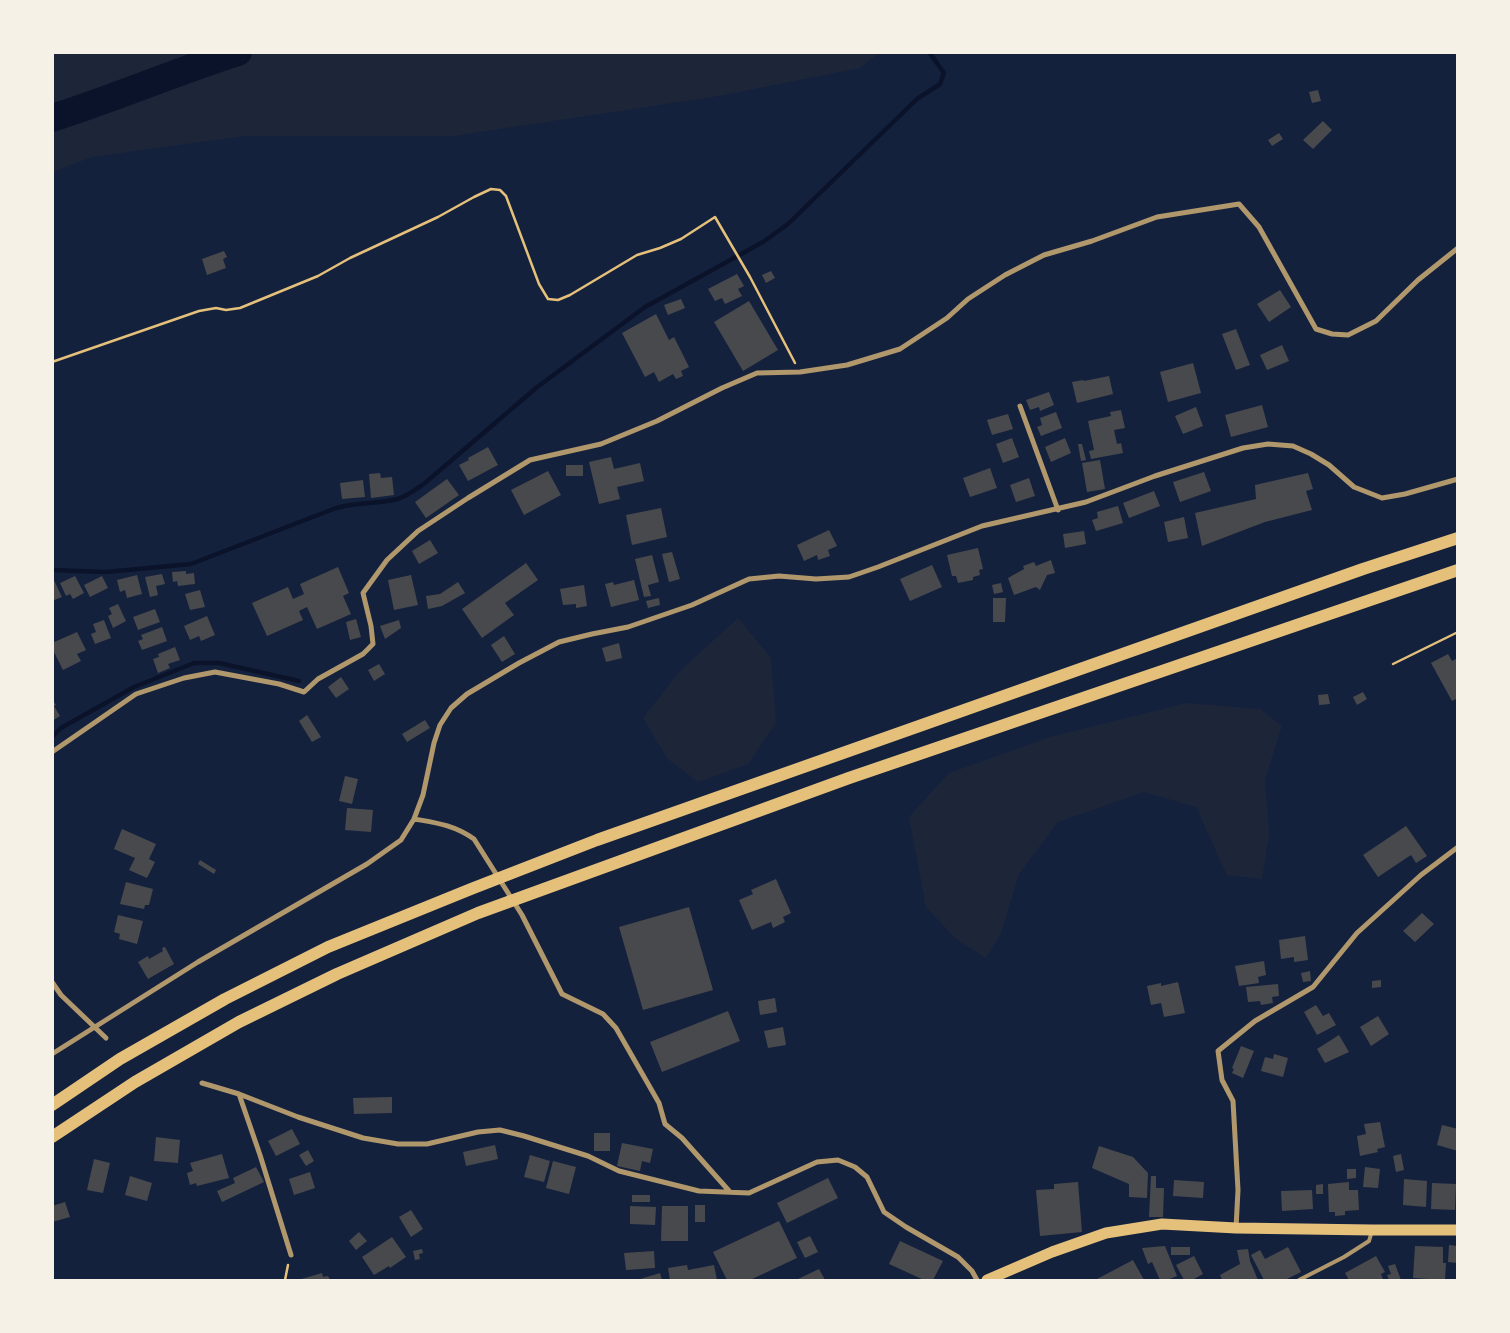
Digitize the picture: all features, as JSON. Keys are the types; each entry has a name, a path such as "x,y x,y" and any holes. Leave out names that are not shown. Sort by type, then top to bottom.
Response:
{"highway":[{"path":"52,1105 120,1059 225,999 328,947 471,889 597,840 1363,569 1458,538"},
{"path":"52,1137 135,1082 238,1022 337,974 478,913 849,778 1458,570"},
{"path":"987,1280 1052,1252 1106,1233 1162,1224 1236,1228 1458,1230"}],"street":[{"path":"52,752 136,694 184,678 215,672 279,684 304,692 318,680 363,654 373,644 364,593 387,560 418,531 530,460 601,444 657,421 722,388 757,373 800,372 847,365 900,349 947,318 976,294 1005,275 1044,255 1092,242 1158,216 1239,204 1259,227 1316,329 1332,334 1348,335 1376,321 1418,280 1458,248"},
{"path":"1020,406 1058,510"},
{"path":"52,1054 198,962 366,864 401,840 414,819 423,795 434,743 440,725 451,708 474,689 519,662 559,642 628,627 692,605 749,579 779,576 816,579 849,577 982,526 1086,502 1155,476 1243,448 1268,444 1293,446 1329,465 1354,487 1382,498 1458,480"},
{"path":"414,819 446,824 466,833 474,839 522,915 562,994 604,1014 616,1028 659,1103 665,1124 682,1138 730,1192"},
{"path":"1236,1228 1238,1190 1233,1101 1222,1080 1218,1051 1255,1021 1313,987 1358,933 1421,875 1458,847"},
{"path":"52,982 61,995 106,1038"},
{"path":"202,1083 239,1094 298,1117 363,1138 398,1144 427,1144 478,1132 500,1130 580,1154 619,1171 699,1191 749,1193 817,1162 838,1160 856,1167 867,1177 884,1212 958,1257 972,1271 976,1280"},
{"path":"239,1094 260,1154 291,1255"}],"lane":[{"path":"1299,1280 1344,1257 1369,1241 1372,1230"}],"path":[{"path":"52,362 199,311 216,308 226,310 240,308 318,276 350,258 438,217 491,189 500,190 506,196 539,284 548,299 558,300 570,296 637,255 660,248 681,238 715,217 750,277 800,372"},
{"path":"1392,664 1458,632"},
{"path":"285,1280 291,1255"}],"shaded area":[{"path":"53,52 879,53 860,68 719,96 453,136 244,136 92,157 53,172"},
{"path":"738,618 771,658 776,723 748,764 698,782 668,759 643,718 680,671"},
{"path":"1187,703 1260,709 1282,726 1265,779 1269,835 1262,879 1227,875 1196,807 1144,792 1058,822 1019,874 1001,933 986,958 955,938 926,907 909,817 949,773 1050,737"}],"building":[{"path":"1318,90 1321,101 1312,103 1309,92"},
{"path":"1323,121 1332,130 1313,149 1303,140"},
{"path":"1279,133 1283,139 1272,146 1268,140"},
{"path":"224,251 227,257 223,259 226,268 207,275 202,259"},
{"path":"771,271 775,278 766,283 762,275"},
{"path":"737,274 744,286 738,289 742,296 725,304 722,298 715,301 708,289"},
{"path":"1280,290 1291,307 1269,322 1257,304"},
{"path":"681,299 685,308 668,315 664,305"},
{"path":"749,301 778,350 743,371 714,322"},
{"path":"656,314 669,340 674,337 689,367 681,371 683,376 676,379 673,374 659,382 654,372 645,377 622,333"},
{"path":"1236,329 1250,365 1236,370 1222,334"},
{"path":"1282,345 1289,361 1267,370 1260,355"},
{"path":"1193,363 1201,393 1168,402 1160,372"},
{"path":"1109,376 1113,394 1077,403 1072,382"},
{"path":"1049,392 1054,405 1040,411 1039,407 1030,410 1026,400"},
{"path":"1262,405 1268,427 1231,437 1225,415"},
{"path":"1196,407 1203,426 1183,434 1175,416"},
{"path":"1121,410 1125,428 1114,430 1117,444 1121,443 1123,453 1091,459 1089,451 1094,450 1088,421 1111,416 1110,412"},
{"path":"1056,412 1062,428 1041,436 1037,427 1042,425 1040,418"},
{"path":"1008,414 1013,429 992,435 987,420"},
{"path":"1012,438 1019,457 1003,463 996,444"},
{"path":"1065,438 1071,453 1051,462 1045,447"},
{"path":"1078,444 1082,444 1086,460 1081,461"},
{"path":"488,447 498,465 468,481 459,465"},
{"path":"611,457 614,469 640,463 644,481 617,487 620,499 599,504 589,462"},
{"path":"1100,460 1105,489 1087,492 1082,463"},
{"path":"566,465 583,465 583,476 566,476"},
{"path":"990,468 997,488 970,497 963,478"},
{"path":"548,471 561,495 524,515 511,490"},
{"path":"1204,472 1211,491 1180,502 1173,482"},
{"path":"380,473 381,478 392,477 394,495 371,498 369,474"},
{"path":"1308,473 1313,489 1306,491 1312,510 1265,522 1202,546 1195,513 1256,499 1255,485"},
{"path":"1029,478 1035,496 1016,502 1010,485"},
{"path":"447,479 459,495 426,518 415,502"},
{"path":"363,480 365,497 342,499 340,483"},
{"path":"1154,491 1160,506 1129,518 1123,503"},
{"path":"1118,506 1123,523 1096,531 1092,520 1098,518 1097,512"},
{"path":"661,508 667,537 632,545 626,515"},
{"path":"1184,517 1188,538 1168,542 1164,522"},
{"path":"829,530 837,546 828,550 830,556 818,560 817,555 804,561 797,545"},
{"path":"1084,531 1086,544 1065,548 1063,534"},
{"path":"430,540 438,553 419,564 412,551"},
{"path":"978,548 983,569 979,570 980,575 973,577 973,580 958,583 956,576 952,576 947,555"},
{"path":"672,552 680,579 669,582 662,554"},
{"path":"652,555 659,582 648,585 651,596 644,597 635,559"},
{"path":"1051,560 1055,573 1047,575 1040,590 1036,587 1014,595 1008,578 1024,569 1023,566 1034,562 1036,566"},
{"path":"526,563 538,580 505,603 514,615 482,638 462,609"},
{"path":"932,565 942,587 910,601 900,579"},
{"path":"338,567 349,593 343,596 351,614 317,629 307,607 299,611 303,620 267,636 252,603 288,587 293,599 304,594 300,584"},
{"path":"186,571 186,574 194,573 195,584 178,586 177,581 173,582 172,572"},
{"path":"162,574 165,584 156,586 158,595 150,597 145,577"},
{"path":"137,575 142,594 127,598 125,590 120,592 117,580"},
{"path":"411,575 418,605 394,610 388,580"},
{"path":"52,576 62,597 52,601"},
{"path":"75,576 84,593 73,599 70,594 66,596 60,583"},
{"path":"102,576 108,588 90,597 84,585"},
{"path":"634,580 639,600 611,607 605,584 613,582 614,585"},
{"path":"458,582 465,593 442,606 428,609 426,596 440,594"},
{"path":"1001,583 1003,592 994,594 992,585"},
{"path":"584,585 587,606 576,608 576,604 563,605 560,589"},
{"path":"200,590 205,607 190,610 185,594"},
{"path":"659,598 660,605 648,608 646,601"},
{"path":"993,598 1006,598 1005,622 993,622"},
{"path":"118,604 126,621 113,628 108,616 112,614 109,608"},
{"path":"155,609 160,622 138,630 133,617"},
{"path":"207,616 215,635 201,641 199,636 190,640 184,626"},
{"path":"356,619 361,637 350,640 346,622"},
{"path":"104,620 111,638 95,644 91,634 96,632 93,624"},
{"path":"399,620 401,628 385,639 380,626"},
{"path":"162,627 167,641 142,650 138,641 143,639 141,635"},
{"path":"77,632 86,650 77,654 81,661 63,670 52,648 52,643"},
{"path":"504,636 515,654 502,662 491,645"},
{"path":"619,643 622,658 606,662 602,648"},
{"path":"175,647 180,660 168,664 170,668 158,673 153,659 159,657 158,654"},
{"path":"1448,654 1452,661 1458,658 1458,698 1452,701 1431,663"},
{"path":"379,664 385,674 374,681 368,670"},
{"path":"341,677 349,689 336,698 328,687"},
{"path":"1363,692 1367,699 1357,705 1353,697"},
{"path":"1328,694 1330,704 1319,705 1318,695"},
{"path":"52,699 60,716 52,721"},
{"path":"307,715 321,737 312,742 299,721"},
{"path":"425,720 430,728 407,742 402,734"},
{"path":"345,776 358,779 352,804 339,801"},
{"path":"347,808 373,810 371,832 345,830"},
{"path":"1406,826 1427,856 1416,863 1411,855 1378,877 1363,855"},
{"path":"122,829 156,844 149,859 155,862 147,878 129,870 135,858 114,849"},
{"path":"200,860 216,870 214,874 198,864"},
{"path":"776,879 791,913 783,917 785,922 773,928 771,922 752,930 739,900 753,894 751,890"},
{"path":"126,882 153,889 149,905 145,905 144,909 120,904"},
{"path":"689,907 713,990 643,1010 619,927"},
{"path":"1422,913 1434,924 1415,942 1403,931"},
{"path":"118,915 143,921 137,944 119,939 120,934 114,932"},
{"path":"1305,936 1308,960 1294,962 1294,957 1281,959 1279,940"},
{"path":"165,947 174,964 148,979 138,962 148,956 149,959 163,951 162,948"},
{"path":"1264,961 1266,975 1258,977 1259,983 1239,986 1235,966"},
{"path":"1310,971 1311,981 1303,982 1301,973"},
{"path":"1381,980 1381,987 1372,988 1372,981"},
{"path":"1178,982 1185,1013 1164,1017 1161,1003 1151,1005 1147,986 1161,983 1161,986"},
{"path":"1278,984 1279,996 1272,997 1273,1003 1261,1005 1260,1001 1248,1002 1246,987"},
{"path":"775,998 777,1012 760,1015 758,1001"},
{"path":"1316,1005 1323,1016 1329,1013 1336,1025 1317,1035 1304,1012"},
{"path":"728,1011 740,1041 662,1072 650,1042"},
{"path":"1378,1016 1389,1034 1371,1046 1360,1027"},
{"path":"783,1027 786,1045 768,1048 764,1031"},
{"path":"1339,1035 1349,1052 1325,1063 1317,1049"},
{"path":"1241,1046 1254,1051 1243,1078 1232,1073 1234,1069 1232,1068"},
{"path":"1274,1054 1288,1058 1283,1077 1261,1071 1265,1057 1273,1059"},
{"path":"392,1097 392,1113 354,1114 353,1098"},
{"path":"1380,1122 1385,1147 1377,1149 1378,1152 1360,1156 1357,1136 1366,1134 1364,1124"},
{"path":"1442,1125 1458,1129 1458,1151 1437,1145"},
{"path":"292,1129 300,1144 276,1156 268,1141"},
{"path":"594,1133 610,1133 610,1151 594,1151"},
{"path":"156,1137 180,1140 178,1163 154,1161"},
{"path":"622,1143 653,1149 650,1163 642,1161 640,1171 617,1166"},
{"path":"495,1145 498,1159 466,1166 463,1152"},
{"path":"1099,1146 1133,1157 1148,1173 1147,1198 1129,1197 1129,1184 1092,1168"},
{"path":"308,1150 314,1161 306,1166 299,1155"},
{"path":"222,1154 229,1178 197,1186 196,1183 190,1185 187,1173 193,1171 190,1163"},
{"path":"1401,1154 1404,1170 1396,1172 1393,1156"},
{"path":"530,1155 550,1161 544,1182 524,1177"},
{"path":"94,1159 110,1163 103,1193 87,1190"},
{"path":"553,1161 576,1167 569,1194 546,1188"},
{"path":"256,1167 264,1182 222,1202 217,1191 235,1183 233,1178"},
{"path":"1365,1167 1380,1169 1378,1188 1363,1187"},
{"path":"1347,1169 1356,1169 1356,1178 1347,1179"},
{"path":"310,1172 315,1188 294,1195 289,1179"},
{"path":"130,1176 152,1183 147,1201 125,1195"},
{"path":"1151,1176 1156,1176 1156,1188 1164,1188 1163,1217 1149,1217"},
{"path":"828,1178 838,1198 787,1223 777,1203"},
{"path":"1404,1179 1427,1181 1426,1207 1403,1205"},
{"path":"1174,1180 1204,1182 1203,1198 1173,1196"},
{"path":"1078,1182 1082,1232 1040,1236 1036,1190 1054,1189 1054,1184"},
{"path":"1349,1182 1349,1190 1358,1190 1359,1210 1345,1211 1345,1215 1335,1216 1335,1212 1329,1212 1328,1184"},
{"path":"1432,1183 1456,1184 1455,1210 1431,1209"},
{"path":"1323,1184 1323,1194 1316,1194 1316,1185"},
{"path":"1312,1190 1313,1209 1282,1211 1281,1191"},
{"path":"632,1195 650,1195 650,1202 632,1202"},
{"path":"65,1202 70,1217 52,1222 52,1206"},
{"path":"695,1205 705,1205 705,1222 695,1222"},
{"path":"630,1206 656,1207 655,1225 630,1224"},
{"path":"662,1206 688,1206 688,1241 661,1241"},
{"path":"411,1210 423,1229 411,1237 399,1217"},
{"path":"779,1221 797,1258 750,1280 727,1280 713,1252"},
{"path":"359,1232 367,1241 356,1250 349,1241"},
{"path":"810,1236 818,1252 805,1258 797,1242"},
{"path":"392,1237 406,1257 390,1268 389,1266 374,1275 362,1257"},
{"path":"900,1241 943,1261 933,1280 924,1280 889,1264"},
{"path":"1449,1245 1458,1246 1458,1263 1448,1262"},
{"path":"1165,1246 1177,1276 1167,1280 1160,1280 1152,1262 1148,1264 1142,1248"},
{"path":"1415,1246 1443,1247 1443,1263 1446,1263 1445,1280 1413,1278"},
{"path":"1171,1247 1190,1247 1190,1255 1171,1255"},
{"path":"1288,1247 1301,1272 1285,1280 1264,1280 1251,1255 1260,1250 1265,1259"},
{"path":"422,1249 423,1253 419,1254 420,1259 415,1260 413,1251"},
{"path":"1248,1249 1250,1261 1258,1280 1222,1280 1220,1275 1240,1264 1237,1250"},
{"path":"654,1251 655,1268 626,1270 624,1253"},
{"path":"1194,1256 1203,1274 1195,1280 1184,1280 1176,1265"},
{"path":"1376,1256 1385,1272 1381,1274 1383,1279 1349,1280 1345,1273"},
{"path":"1133,1260 1144,1280 1097,1280 1097,1279"},
{"path":"1395,1264 1401,1280 1389,1280 1387,1275 1391,1274 1388,1266"},
{"path":"687,1265 688,1270 714,1265 717,1280 670,1280 668,1268"},
{"path":"819,1269 825,1280 796,1280"},
{"path":"322,1273 323,1277 328,1276 330,1280 298,1280"},
{"path":"660,1273 662,1280 637,1280"}],"waterway":[{"path":"52,118 238,52"},
{"path":"52,570 106,572 191,564 336,508 394,500 410,493 425,483 536,388 645,307 763,242 788,224 917,99 940,84 944,73 929,52"},
{"path":"52,737 61,728 134,687 194,663 219,663 299,681"}]}
